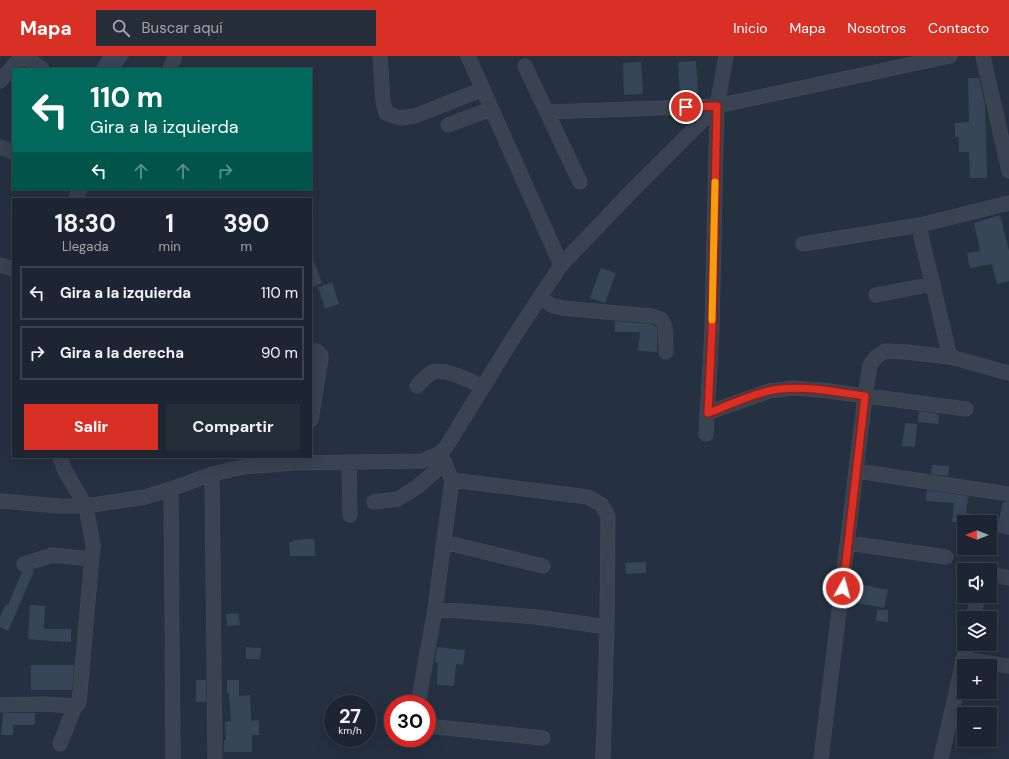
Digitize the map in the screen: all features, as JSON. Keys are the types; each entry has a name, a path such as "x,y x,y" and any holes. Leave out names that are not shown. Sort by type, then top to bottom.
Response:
{"street":[{"path":"0,81 23,56 41,68"},
{"path":"170,68 175,56"},
{"path":"380,56 383,101 386,113 392,116 400,118 415,116 483,89"},
{"path":"468,56 561,265"},
{"path":"706,434 712,329 717,106 726,56"},
{"path":"547,112 717,106 950,56"},
{"path":"983,56 1005,135 1009,171"},
{"path":"525,66 580,182"},
{"path":"374,502 398,499 416,487 443,458 446,447 515,335 561,265 717,106"},
{"path":"448,125 491,109"},
{"path":"0,147 12,152"},
{"path":"804,244 920,225 1009,203"},
{"path":"920,225 921,236 950,357"},
{"path":"0,265 12,269"},
{"path":"876,295 933,284"},
{"path":"540,297 551,305 562,308 652,316 661,319 665,327 666,352"},
{"path":"312,352 317,351 321,355 321,359 312,414"},
{"path":"821,759 870,365 876,357 885,351 906,352 950,357 1009,373"},
{"path":"416,386 432,372 442,371 467,379 483,387"},
{"path":"708,413 759,394 793,388 821,390 966,409"},
{"path":"60,458 65,470 86,506 93,545 79,703 75,706 60,744"},
{"path":"0,500 60,506 86,506 145,497 212,474 243,467 304,460 349,462 422,461 443,458"},
{"path":"420,695 435,609 452,480 443,458"},
{"path":"349,462 350,515"},
{"path":"857,471 1009,494"},
{"path":"212,474 215,759"},
{"path":"452,480 588,497 602,505 608,516 607,627 603,759"},
{"path":"171,489 173,759"},
{"path":"444,542 543,566"},
{"path":"848,543 946,557"},
{"path":"24,564 53,555 91,559"},
{"path":"997,575 1009,578"},
{"path":"435,609 537,617 607,627"},
{"path":"963,659 965,651"},
{"path":"997,664 1009,666"},
{"path":"941,759 957,686"},
{"path":"0,705 44,704 75,706"},
{"path":"436,727 543,738"}],"building":[{"path":"103,56 129,56 121,68 96,68"},
{"path":"696,61 698,95 680,96 678,62"},
{"path":"641,62 643,94 624,95 623,63"},
{"path":"968,78 979,78 985,104 987,178 970,178 969,152 959,152 959,137 955,137 955,123 969,122"},
{"path":"1000,215 1009,251 1009,281 997,284 992,264 970,268 967,253 980,251 974,223"},
{"path":"312,256 322,283 312,288"},
{"path":"601,268 616,273 605,303 590,298"},
{"path":"332,282 339,304 325,309 318,287"},
{"path":"615,321 650,324 655,326 657,329 657,352 638,351 640,332 615,332"},
{"path":"919,411 939,414 938,424 918,422"},
{"path":"905,423 917,424 915,447 902,446"},
{"path":"932,465 949,466 948,476 931,474"},
{"path":"927,490 968,496 966,513 980,515 957,515 957,522 952,522 954,503 926,501"},
{"path":"1003,502 1009,502 1009,535 997,532"},
{"path":"314,539 315,556 290,556 289,542 293,542 293,540"},
{"path":"646,562 646,573 626,574 625,563"},
{"path":"34,571 8,631 0,627 0,617 6,604 8,605 22,572"},
{"path":"855,583 888,590 884,608 851,602"},
{"path":"30,605 45,606 44,629 71,629 71,642 28,639"},
{"path":"877,610 888,610 888,622 876,621"},
{"path":"238,613 240,625 227,626 226,614"},
{"path":"246,647 261,648 260,659 246,659"},
{"path":"437,647 465,650 463,665 456,664 454,686 437,685 438,663 435,662"},
{"path":"31,665 74,665 72,690 31,690"},
{"path":"196,680 206,680 206,702 196,702"},
{"path":"227,680 239,680 239,696 250,695 251,721 259,720 259,735 252,735 252,752 224,752 224,740 226,740 225,722 231,721 229,693 227,693"},
{"path":"3,713 35,713 35,725 13,725 13,735 1,735"}],"slow traffic":[{"path":"712,320 715,182"}],"route":[{"path":"686,107 717,106 712,329 708,413 759,394 782,389 793,388 821,390 865,396 843,588"}]}
